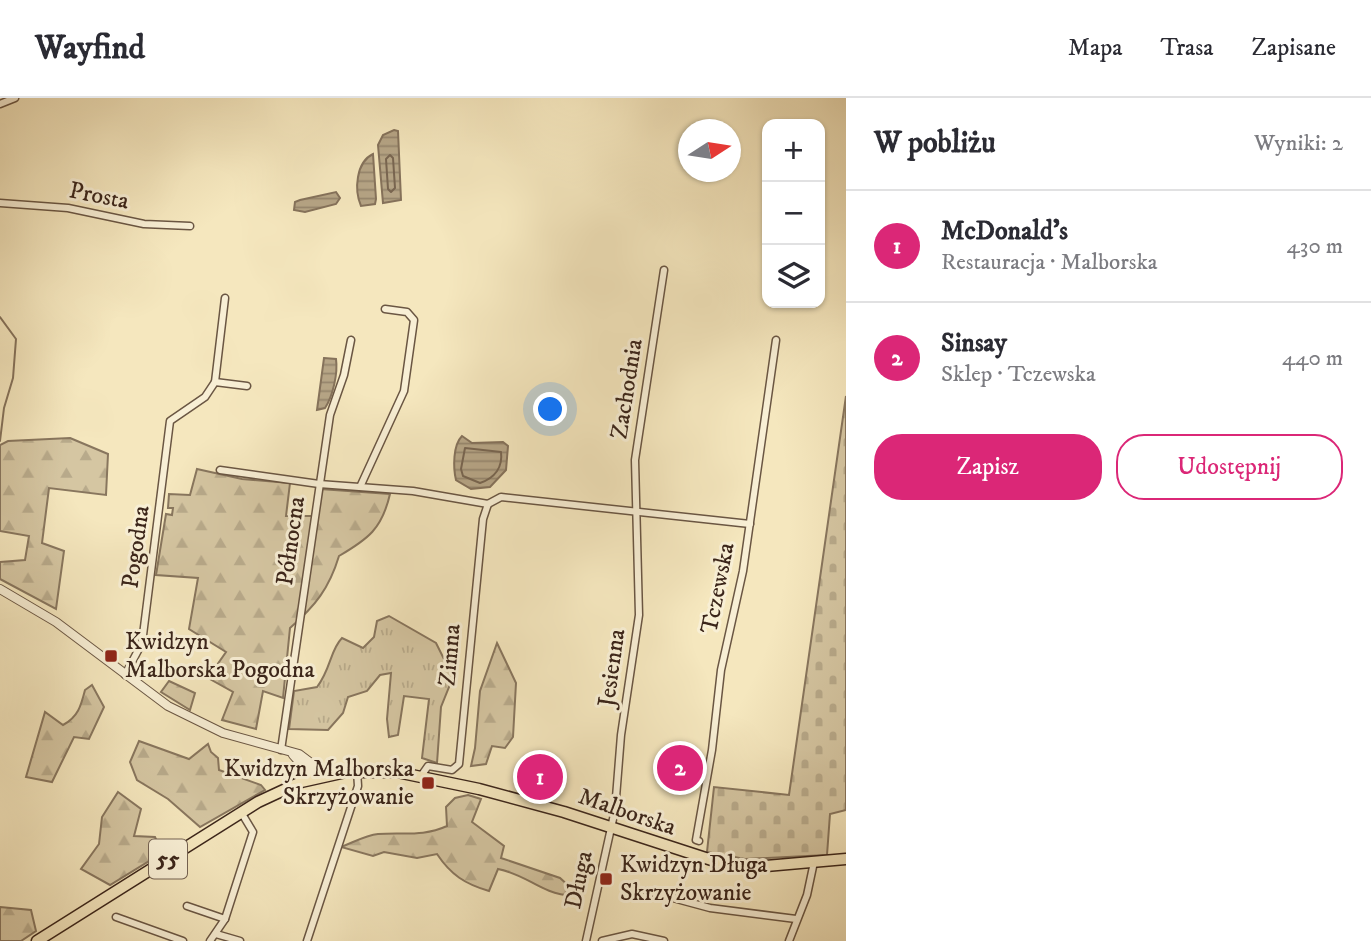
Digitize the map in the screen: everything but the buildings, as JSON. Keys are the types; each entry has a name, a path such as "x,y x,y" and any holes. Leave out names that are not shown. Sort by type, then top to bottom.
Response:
{"main road":[{"name":"Malborska","path":"314,778 357,771 421,776 542,806 727,865 766,866 846,859"},
{"name":"55","path":"37,941 241,812 314,778"}],"street":[{"path":"0,104 15,98"},
{"name":"Prosta","path":"0,203 68,208 144,224 190,226"},
{"name":"Zachodnia","path":"638,514 635,460 664,271"},
{"path":"225,298 215,382 247,386"},
{"path":"360,486 408,377 414,320 407,312 385,309"},
{"name":"Północna","path":"281,750 330,415 344,375 351,340"},
{"name":"Tczewska","path":"699,841 696,840 698,817 712,750 721,670 738,598 776,340"},
{"name":"Pogodna","path":"125,675 142,643 170,421 205,397 215,382"},
{"path":"220,470 319,484 413,491 488,504 501,497 638,514 750,524"},
{"name":"Zimna","path":"421,776 428,766 452,770 460,764 483,519 488,504"},
{"name":"Jesienna","path":"611,828 639,615 638,514"},
{"path":"0,589 56,622 125,675 196,721 223,733 299,754 311,763 314,778"},
{"path":"291,752 314,778"},
{"path":"301,782 305,768"},
{"path":"307,941 358,786 357,771"},
{"path":"210,941 225,919 253,832 241,812"},
{"name":"Długa","path":"586,941 611,828"},
{"path":"789,941 812,879 814,862"},
{"path":"647,891 710,908 796,919"},
{"path":"187,906 225,919"},
{"path":"116,917 183,941"},
{"path":"216,934 240,941"},
{"path":"602,941 632,934 664,941"}],"green space":[{"path":"846,396 846,810 830,814 827,855 745,859 707,852 714,787 789,795"},
{"path":"70,438 108,454 106,495 49,488 42,543 64,551 56,609 0,579 0,562 25,560 29,536 0,531 0,445 8,441"},
{"path":"197,469 242,479 290,483 286,516 315,516 320,489 390,494 378,525 366,538 339,556 331,578 320,596 290,628 283,698 263,691 256,729 222,720 233,692 208,678 226,652 189,629 198,578 156,575 166,514 172,515 173,508 168,508 169,494 190,495"},
{"path":"389,616 436,643 453,677 441,707 437,763 422,758 429,699 404,696 398,735 389,737 387,719 391,673 380,675 367,691 348,697 343,713 328,730 289,729 294,691 317,687 342,638 363,648 374,637 377,621"},
{"path":"497,643 516,683 513,737 505,748 492,746 486,764 471,766 480,691"},
{"path":"169,681 195,693 190,710 161,692"},
{"path":"92,685 104,707 89,739 74,737 52,782 26,777 45,712 63,725 75,715 85,690"},
{"path":"139,741 189,759 208,744 211,752 218,758 219,770 261,785 265,790 200,827 168,799 137,780 130,762"},
{"path":"118,792 141,809 134,836 155,837 162,853 110,885 81,869 99,844 102,817"},
{"path":"468,795 481,799 472,822 504,846 501,858 560,878 570,887 573,896 542,888 518,875 498,869 489,891 459,878 437,854 417,858 384,852 373,856 341,847 373,835 421,833 447,826 446,807 455,798"},
{"path":"0,907 31,910 36,931 21,941 0,941"}],"water":[{"path":"398,131 401,200 383,203 378,145 383,135"},
{"path":"373,154 375,204 361,206 358,177 363,163"},
{"path":"336,192 340,198 336,204 305,212 294,210 295,202"},
{"path":"324,358 336,359 336,377 328,403 325,408 317,410"},
{"path":"462,436 472,443 503,442 508,446 506,470 490,487 471,489 456,480 454,456"}],"waterway":[{"path":"0,317 16,339 13,378 4,408 0,441"}],"place":[{"name":"Kwidzyn Malborska Pogodna","path":"111,656"},
{"name":"Sinsay","path":"680,768"},
{"name":"McDonald's","path":"540,777"},
{"name":"Kwidzyn Malborska Skrzyżowanie","path":"428,783"},
{"name":"Kwidzyn Długa Skrzyżowanie","path":"606,879"}]}
